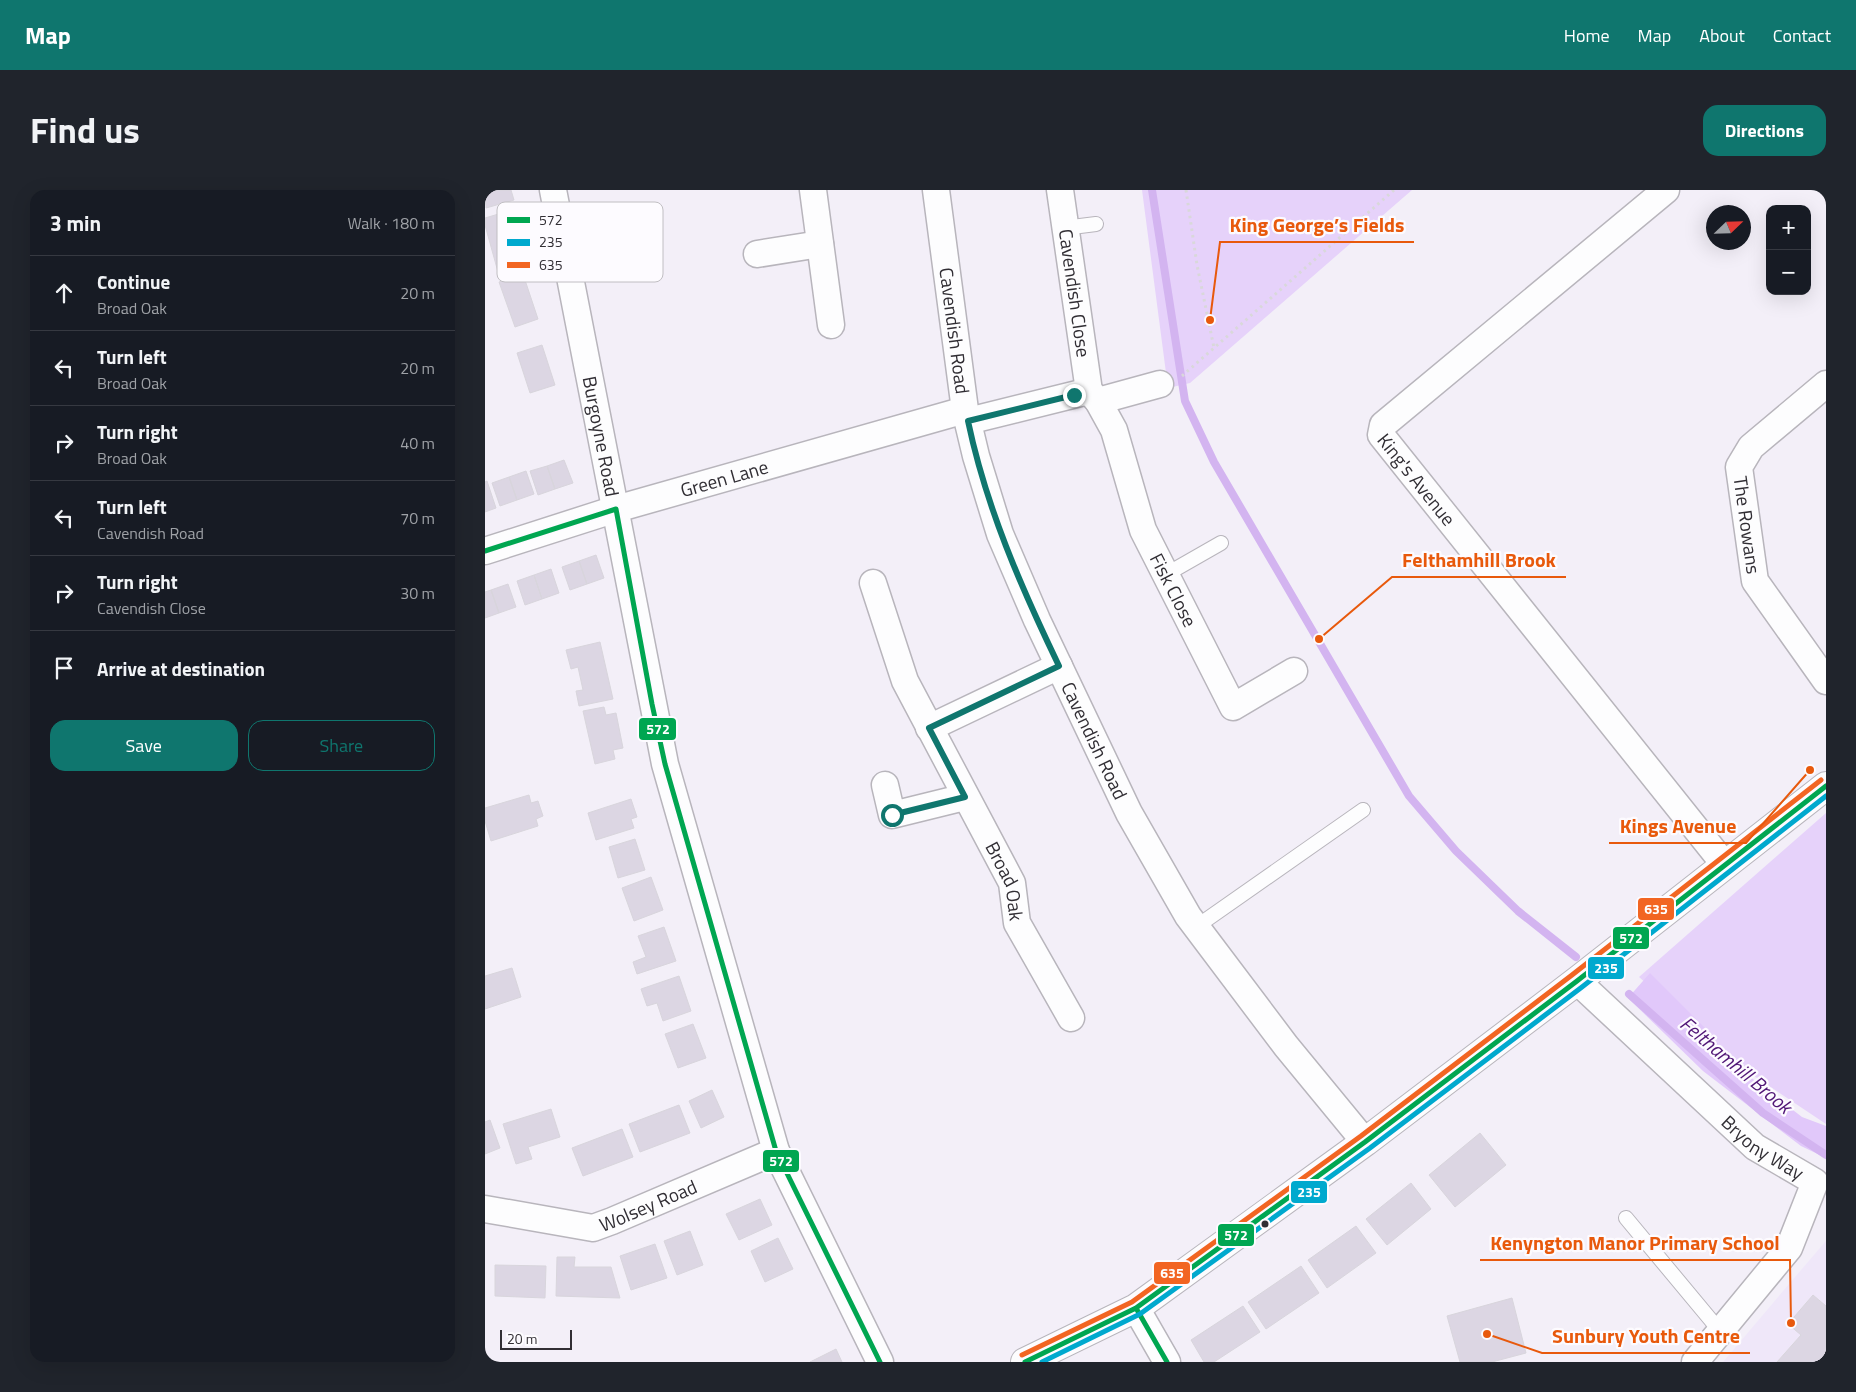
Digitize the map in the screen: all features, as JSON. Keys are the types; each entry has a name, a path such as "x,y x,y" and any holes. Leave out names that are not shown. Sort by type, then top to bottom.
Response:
{"street":[{"path":"813,190 831,325"},
{"name":"Cavendish Road","path":"937,190 967,415 976,456 1001,534 1037,620 1129,812 1188,916 1285,1046 1365,1142"},
{"name":"Cavendish Close","path":"1060,190 1064,228 1094,396"},
{"name":"King's Avenue","path":"1666,190 1383,425 1381,434 1725,864"},
{"path":"757,254 820,244"},
{"name":"Burgoyne Road","path":"571,282 665,764 776,1151 880,1362"},
{"path":"967,415 1161,384"},
{"name":"The Rowans","path":"1826,384 1751,447 1739,467 1755,581 1826,681"},
{"name":"Fisk Close","path":"1094,396 1114,430 1143,530 1233,707 1293,671"},
{"name":"Green Lane","path":"485,551 617,509 967,415"},
{"name":"Broad Oak","path":"873,583 905,681 1012,883 1017,923 1071,1018"},
{"path":"929,728 1059,666"},
{"path":"885,785 892,815 965,797"},
{"path":"1025,1362 1136,1308 1365,1142 1577,981 1826,786"},
{"name":"Bryony Way","path":"1577,981 1755,1147 1820,1184 1789,1248 1695,1362"},
{"name":"Wolsey Road","path":"485,1210 593,1228 776,1151"},
{"path":"1136,1308 1167,1362"}],"lane":[{"path":"1064,228 1096,224"},
{"path":"1165,575 1221,543"},
{"path":"1196,927 1363,810"},
{"path":"1626,1218 1720,1331"}],"path":[{"path":"1186,190 1197,265 1214,348"},
{"path":"1186,374 1393,190"}],"shaded area":[{"path":"1142,190 1412,190 1190,383 1168,388"},
{"path":"1826,813 1826,1124 1748,1072 1639,977"},
{"path":"1650,973 1707,1030 1736,1066 1802,1117 1826,1126 1826,1158 1801,1146 1703,1071 1628,998"},
{"path":"1826,1241 1826,1362 1723,1362 1789,1284"}],"building":[{"path":"485,190 511,190 514,200 497,202 497,205 486,208"},
{"path":"497,214 497,268 485,225 485,218"},
{"path":"499,282 526,282 538,319 515,327"},
{"path":"542,345 555,385 530,393 517,353"},
{"path":"564,460 573,483 555,489 547,466"},
{"path":"547,466 555,489 538,495 530,471"},
{"path":"526,471 534,494 517,500 509,477"},
{"path":"509,477 517,500 500,506 492,483"},
{"path":"487,481 496,508 485,512 485,482"},
{"path":"596,555 604,578 587,584 579,561"},
{"path":"579,561 587,584 570,590 562,567"},
{"path":"551,569 559,593 542,599 534,575"},
{"path":"534,575 542,599 525,605 517,581"},
{"path":"508,584 516,607 499,613 491,590"},
{"path":"491,590 499,613 485,618 485,592"},
{"path":"600,642 613,699 579,706 576,691 583,690 578,667 571,669 566,650"},
{"path":"604,707 606,715 616,713 623,748 613,750 615,759 595,764 583,711"},
{"path":"529,795 531,803 538,801 543,816 536,819 538,826 491,841 485,821 485,808"},
{"path":"631,799 637,817 631,819 634,828 596,840 588,813"},
{"path":"635,839 645,870 618,878 609,847"},
{"path":"651,877 663,910 634,921 622,888"},
{"path":"664,927 676,961 637,974 633,962 646,957 638,936"},
{"path":"512,968 521,997 485,1009 485,976"},
{"path":"679,976 691,1011 663,1021 657,1003 647,1006 641,989"},
{"path":"693,1024 706,1058 678,1068 665,1034"},
{"path":"712,1090 724,1117 701,1128 689,1101"},
{"path":"679,1105 690,1133 640,1152 629,1124"},
{"path":"551,1109 560,1137 528,1147 532,1159 516,1164 503,1124"},
{"path":"490,1120 500,1148 485,1154 485,1122"},
{"path":"622,1129 633,1157 583,1176 572,1148"},
{"path":"1480,1133 1506,1165 1455,1207 1429,1175"},
{"path":"1411,1183 1431,1209 1387,1245 1366,1219"},
{"path":"760,1199 772,1225 739,1240 726,1214"},
{"path":"1356,1226 1376,1253 1327,1288 1308,1260"},
{"path":"690,1231 703,1265 677,1275 664,1241"},
{"path":"778,1238 793,1269 765,1282 751,1251"},
{"path":"655,1244 667,1278 631,1290 620,1256"},
{"path":"557,1257 575,1257 574,1267 611,1267 620,1298 556,1296"},
{"path":"495,1265 546,1266 545,1298 495,1296"},
{"path":"1301,1266 1319,1293 1266,1329 1248,1302"},
{"path":"1813,1295 1826,1306 1826,1362 1777,1362 1801,1335 1788,1324"},
{"path":"1512,1298 1526,1353 1492,1362 1460,1362 1447,1316"},
{"path":"1243,1306 1260,1332 1214,1362 1204,1362 1191,1340"},
{"path":"836,1349 842,1362 810,1362"}],"waterway":[{"name":"Felthamhill Brook","path":"1152,190 1185,401 1214,462 1409,796 1456,851 1518,911 1576,957"},
{"name":"Felthamhill Brook","path":"1629,994 1763,1113 1826,1155"}],"transit line":[{"name":"572","path":"616,509 665,764 776,1151 880,1362"},
{"name":"572","path":"485,551 616,509"},
{"name":"635","path":"1022,1355 1132,1302 1361,1136 1572,975 1821,780"},
{"name":"572","path":"1025,1362 1136,1308 1365,1142 1577,981 1826,786"},
{"name":"235","path":"1042,1362 1140,1314 1370,1148 1582,987 1826,796"},
{"name":"572","path":"1136,1308 1167,1362"}],"place":[{"name":"King George’s Fields","path":"1210,320"},
{"name":"Felthamhill Brook","path":"1319,639"},
{"name":"Kings Avenue","path":"1810,770"},
{"name":"Kenyngton Manor Primary School","path":"1791,1323"},
{"name":"Sunbury Youth Centre","path":"1487,1334"}],"route":[{"path":"892,815 965,797 929,728 1059,666 1037,620 1001,534 976,456 968,421 1074,395"}]}
